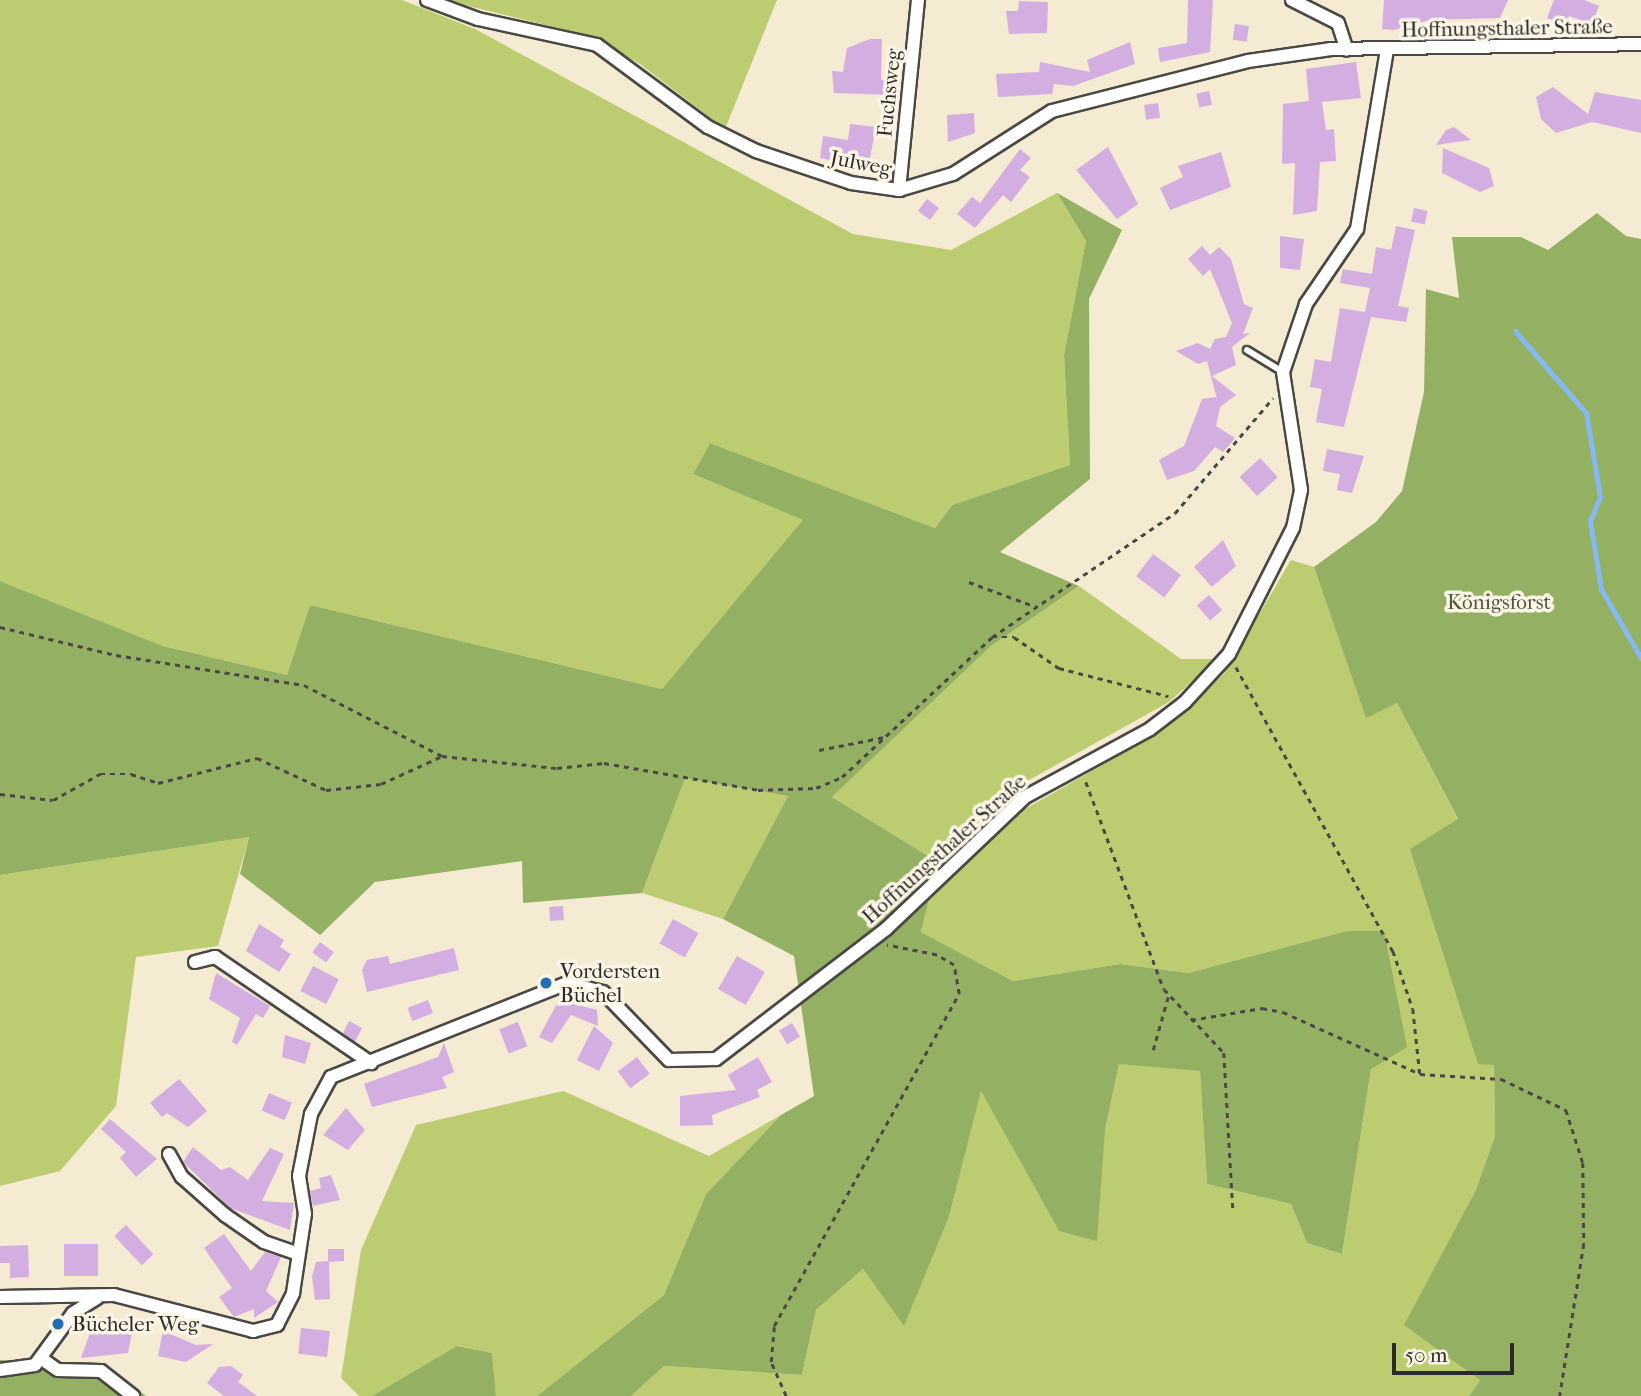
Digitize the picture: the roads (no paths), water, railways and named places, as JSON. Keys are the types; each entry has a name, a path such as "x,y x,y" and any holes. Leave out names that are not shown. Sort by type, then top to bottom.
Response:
{"street":[{"name":"Julweg","path":"426,0 478,19 597,45 708,127 757,151 851,183 899,190 953,174 1052,111 1132,86 1248,61 1347,50 1387,50"},
{"name":"Fuchsweg","path":"899,190 918,0"},
{"path":"1293,0 1338,23 1347,50"},
{"name":"Hoffnungsthaler Straße","path":"371,1063 568,984 603,992 663,1056 704,1063 741,1044 806,987 870,942 1025,797 1150,729 1229,654 1299,507 1299,465 1281,388 1283,372 1306,304 1357,229 1387,50 1641,44"},
{"path":"195,962 215,957 371,1063"},
{"path":"0,1297 100,1296 266,1330 290,1307 305,1214 299,1176 316,1098 331,1077 371,1063"},
{"path":"169,1154 182,1177 225,1215 264,1242 298,1255"},
{"path":"0,1370 26,1369 42,1359 73,1313 100,1296"},
{"path":"42,1359 58,1370 101,1371 133,1396"}],"lane":[{"path":"1247,350 1283,372"}],"waterway":[{"path":"1515,331 1586,413 1600,497 1590,521 1601,589 1641,658"}],"place":[{"name":"Vordersten Büchel","path":"546,983"},
{"name":"Bücheler Weg","path":"58,1324"}],"park label":[{"name":"Königsforst","path":"1499,602"}]}
